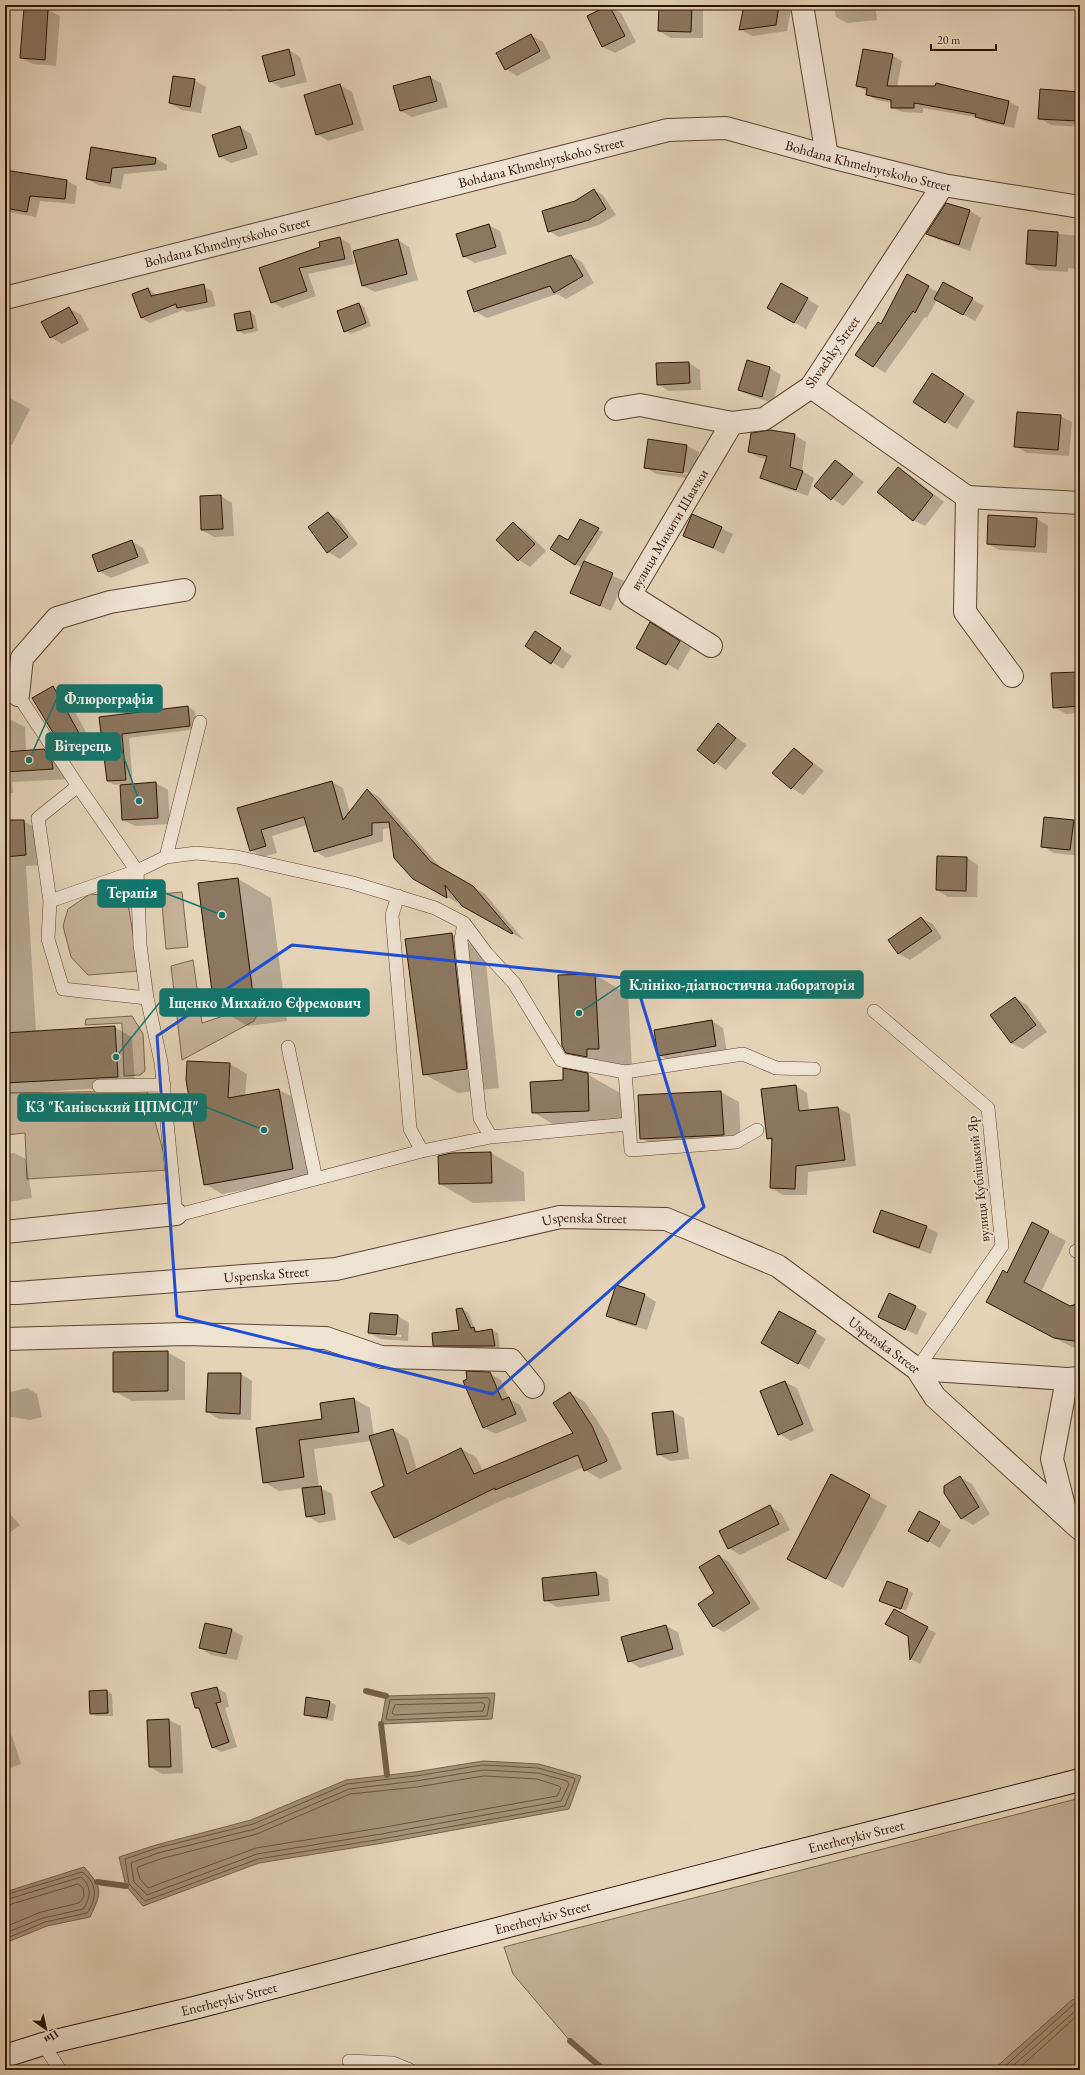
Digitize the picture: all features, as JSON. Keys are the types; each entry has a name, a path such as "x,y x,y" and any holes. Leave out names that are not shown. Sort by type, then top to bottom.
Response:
{"street":[{"path":"802,5 826,156"},
{"name":"Bohdana Khmelnytskoho Street","path":"5,298 668,130 726,128 826,156 943,185 1080,207"},
{"name":"Shvachky Street","path":"616,408 640,405 732,423 764,419 811,387 943,185"},
{"path":"811,387 967,497 1080,503"},
{"name":"вулиця Микити Швачки","path":"711,646 630,595 732,423"},
{"path":"967,497 965,612 1012,676"},
{"path":"18,695 22,658 57,618 110,602 184,590"},
{"path":"5,1232 176,1214"},
{"name":"Uspenska Street","path":"5,1292 17,1293 336,1269 560,1217 666,1219 778,1266 917,1369 935,1397 1073,1521"},
{"path":"5,1339 185,1334 326,1338 381,1357 511,1360 533,1387"},
{"path":"917,1369 1074,1378"},
{"name":"Uspenska Street","path":"1073,1521 1052,1459 1074,1378"},
{"name":"Enerhetykiv Street","path":"5,2056 43,2044 194,2008 762,1860 1080,1780"}],"lane":[{"path":"18,695 78,786 137,871 140,945 164,1085 176,1214 316,1180 422,1151 491,1137 629,1124"},
{"path":"166,857 200,722"},
{"path":"78,786 38,818 50,901 48,939 63,989 148,998"},
{"path":"50,901 137,871 166,857 196,853 237,857 353,883 398,896 435,908 464,923 487,954 514,983 562,1060 625,1072 743,1054 776,1068 814,1069"},
{"path":"398,896 392,915 410,1129 422,1151"},
{"path":"464,923 461,940 480,1118 491,1137"},
{"name":"вулиця Кубліцький Яр","path":"874,1012 988,1108 1002,1246 917,1369"},
{"path":"288,1047 316,1180"},
{"path":"625,1072 631,1150 736,1142 757,1130"},
{"path":"98,1086 164,1085"},
{"path":"43,2044 60,2070"},
{"path":"349,2061 393,2063 410,2070"}],"highlighted area":[{"path":"292,945 635,979 704,1207 493,1394 177,1316 157,1036"}],"shaded area":[{"path":"182,892 188,947 166,949 161,894"},
{"path":"90,894 127,897 139,971 88,975 71,957 63,926 68,909"},
{"path":"193,960 202,1023 263,1003 254,1021 182,1060 171,966"},
{"path":"132,1016 143,1034 145,1071 140,1075 124,1076 122,1023 85,1025 86,1019"},
{"path":"147,1091 168,1170 27,1179 25,1133 5,1135 5,1093"},
{"path":"1080,1798 1080,1997 1072,2000 993,2070 604,2070 570,2041 513,1974 504,1947"}],"water":[{"path":"495,1693 492,1719 381,1724 386,1696"},
{"path":"483,1761 539,1764 581,1776 569,1809 383,1843 259,1863 143,1906 126,1886 119,1857 156,1845 251,1820 346,1780 415,1772"},
{"path":"84,1867 95,1880 99,1890 97,1902 90,1917 47,1926 5,1943 5,1892"},
{"path":"1080,1997 1080,2070 993,2070 1072,2000"}],"building":[{"path":"609,5 625,36 602,47 587,16"},
{"path":"659,5 692,5 691,32 658,31"},
{"path":"744,5 779,5 776,25 739,30"},
{"path":"24,7 48,9 45,60 20,58"},
{"path":"531,34 540,51 505,70 496,53"},
{"path":"289,49 295,75 269,82 262,56"},
{"path":"863,49 893,54 887,86 935,86 936,83 1009,101 1004,124 975,117 976,114 914,103 914,108 891,108 891,100 866,95 867,88 856,86"},
{"path":"173,76 195,79 190,107 169,103"},
{"path":"430,76 437,101 400,111 393,86"},
{"path":"340,84 353,124 316,135 304,95"},
{"path":"1040,89 1080,92 1078,121 1038,119"},
{"path":"240,126 247,148 219,157 212,135"},
{"path":"91,147 156,158 155,164 112,168 110,183 86,179"},
{"path":"5,170 67,180 65,199 30,196 27,212 5,208"},
{"path":"594,189 606,209 589,220 548,232 542,211 575,201"},
{"path":"946,203 970,210 959,245 926,234"},
{"path":"489,224 496,247 463,257 456,234"},
{"path":"1028,230 1058,232 1056,266 1026,264"},
{"path":"340,237 345,259 299,268 307,291 271,303 259,268 320,247 319,242"},
{"path":"398,239 407,274 362,286 353,251"},
{"path":"571,255 583,276 554,293 550,286 474,312 467,291"},
{"path":"907,274 929,286 915,313 913,311 873,367 855,355 878,322 881,324"},
{"path":"943,282 973,298 963,315 934,299"},
{"path":"781,283 808,298 794,323 767,308"},
{"path":"204,284 207,302 177,308 176,304 141,318 132,294 148,288 151,296"},
{"path":"359,303 366,323 344,332 337,311"},
{"path":"69,307 78,323 50,338 41,322"},
{"path":"250,311 253,328 237,331 234,314"},
{"path":"747,360 770,367 762,397 738,390"},
{"path":"689,362 690,383 657,385 656,363"},
{"path":"932,373 964,394 945,423 913,402"},
{"path":"1017,412 1061,415 1058,450 1014,447"},
{"path":"770,430 795,434 790,467 803,471 796,490 760,478 767,456 748,452 751,433"},
{"path":"648,439 687,445 683,473 644,468"},
{"path":"835,460 853,474 831,500 814,486"},
{"path":"898,467 933,495 913,521 877,492"},
{"path":"221,495 223,529 201,530 200,496"},
{"path":"328,512 348,537 327,553 308,527"},
{"path":"692,514 722,527 713,548 683,536"},
{"path":"988,515 1037,518 1035,547 987,544"},
{"path":"580,519 599,528 575,565 550,549 559,535 568,540"},
{"path":"513,522 535,544 518,561 496,540"},
{"path":"132,540 138,557 98,572 92,555"},
{"path":"584,561 613,573 600,606 570,593"},
{"path":"650,622 680,641 666,665 636,648"},
{"path":"535,631 561,648 551,664 525,646"},
{"path":"1080,672 1080,706 1053,708 1051,673"},
{"path":"53,686 80,735 61,746 32,698"},
{"path":"188,706 190,726 122,734 126,780 107,781 99,717"},
{"path":"718,723 736,738 714,764 697,750"},
{"path":"794,748 813,764 791,789 772,773"},
{"path":"44,749 52,762 53,769 5,772 5,752"},
{"path":"332,781 343,820 367,789 431,862 473,886 513,933 512,934 462,906 445,885 447,898 413,879 394,858 389,822 372,823 372,835 314,852 304,817 261,830 266,846 250,851 237,808"},
{"path":"156,782 158,818 122,820 120,785"},
{"path":"1044,817 1074,820 1070,850 1041,847"},
{"path":"5,820 24,820 26,855 5,857"},
{"path":"937,856 967,857 966,891 936,890"},
{"path":"238,878 254,1002 214,1007 198,883"},
{"path":"921,917 932,931 898,954 888,940"},
{"path":"452,933 467,1069 423,1075 405,939"},
{"path":"595,974 599,1049 587,1049 587,1057 566,1053 562,1046 558,975"},
{"path":"1015,997 1036,1025 1011,1043 990,1015"},
{"path":"712,1020 716,1046 658,1056 654,1030"},
{"path":"115,1026 118,1077 5,1083 5,1033"},
{"path":"187,1061 230,1063 228,1098 279,1089 293,1169 204,1185 186,1080"},
{"path":"563,1068 588,1073 589,1111 532,1113 530,1082 563,1080"},
{"path":"796,1085 799,1111 838,1107 845,1160 796,1166 795,1189 770,1188 772,1138 767,1139 761,1089"},
{"path":"721,1091 724,1135 640,1139 638,1095"},
{"path":"491,1152 492,1183 439,1184 438,1156 452,1153"},
{"path":"881,1210 927,1226 919,1248 873,1232"},
{"path":"1032,1222 1049,1231 1024,1282 1070,1306 1080,1303 1080,1342 1054,1338 986,1302 1003,1270 1007,1273"},
{"path":"616,1285 645,1294 636,1325 606,1316"},
{"path":"889,1293 916,1306 905,1330 878,1317"},
{"path":"462,1308 471,1328 474,1327 475,1332 492,1329 495,1346 433,1346 432,1333 459,1330 456,1309"},
{"path":"779,1311 816,1331 798,1364 761,1343"},
{"path":"370,1313 398,1315 396,1335 368,1333"},
{"path":"168,1351 168,1391 113,1392 113,1352"},
{"path":"466,1371 490,1372 502,1400 509,1397 516,1414 483,1428 463,1381 467,1379"},
{"path":"208,1373 241,1373 240,1414 206,1412"},
{"path":"785,1381 803,1424 778,1435 760,1391"},
{"path":"570,1392 592,1426 607,1461 584,1471 578,1455 495,1490 495,1488 394,1538 371,1492 384,1486 369,1436 393,1429 407,1474 461,1448 474,1474 573,1433 553,1403"},
{"path":"354,1398 359,1432 299,1440 304,1477 263,1483 256,1428 322,1419 320,1403"},
{"path":"673,1411 678,1452 657,1455 652,1413"},
{"path":"831,1474 870,1495 826,1579 787,1559"},
{"path":"960,1476 979,1507 961,1519 944,1493 944,1486"},
{"path":"321,1486 325,1514 306,1517 302,1488"},
{"path":"770,1505 779,1524 728,1549 719,1531"},
{"path":"919,1511 940,1522 928,1542 908,1531"},
{"path":"719,1555 750,1603 713,1627 698,1604 714,1593 699,1567"},
{"path":"596,1572 599,1595 544,1601 542,1578"},
{"path":"887,1581 908,1589 901,1609 879,1601"},
{"path":"894,1609 928,1627 910,1660 908,1636 885,1624"},
{"path":"205,1623 232,1629 226,1654 199,1648"},
{"path":"666,1625 673,1649 628,1662 621,1637"},
{"path":"217,1687 221,1702 216,1703 229,1742 212,1748 199,1708 195,1708 191,1693"},
{"path":"107,1690 108,1713 90,1714 89,1691"},
{"path":"306,1697 330,1701 327,1718 304,1715"},
{"path":"169,1719 171,1767 149,1767 147,1720"}],"waterway":[{"path":"366,1691 386,1696"},
{"path":"381,1724 387,1775"},
{"path":"97,1882 126,1886"},
{"path":"570,2041 604,2070"}],"place":[{"name":"Флюрографія","path":"29,760"},
{"name":"Вітерець","path":"139,801"},
{"name":"Терапія","path":"222,915"},
{"name":"Клініко-діагностична лабораторія","path":"579,1013"},
{"name":"Іщенко Михайло Єфремович","path":"116,1057"},
{"name":"КЗ \"Канівський ЦПМСД\"","path":"264,1130"}]}
